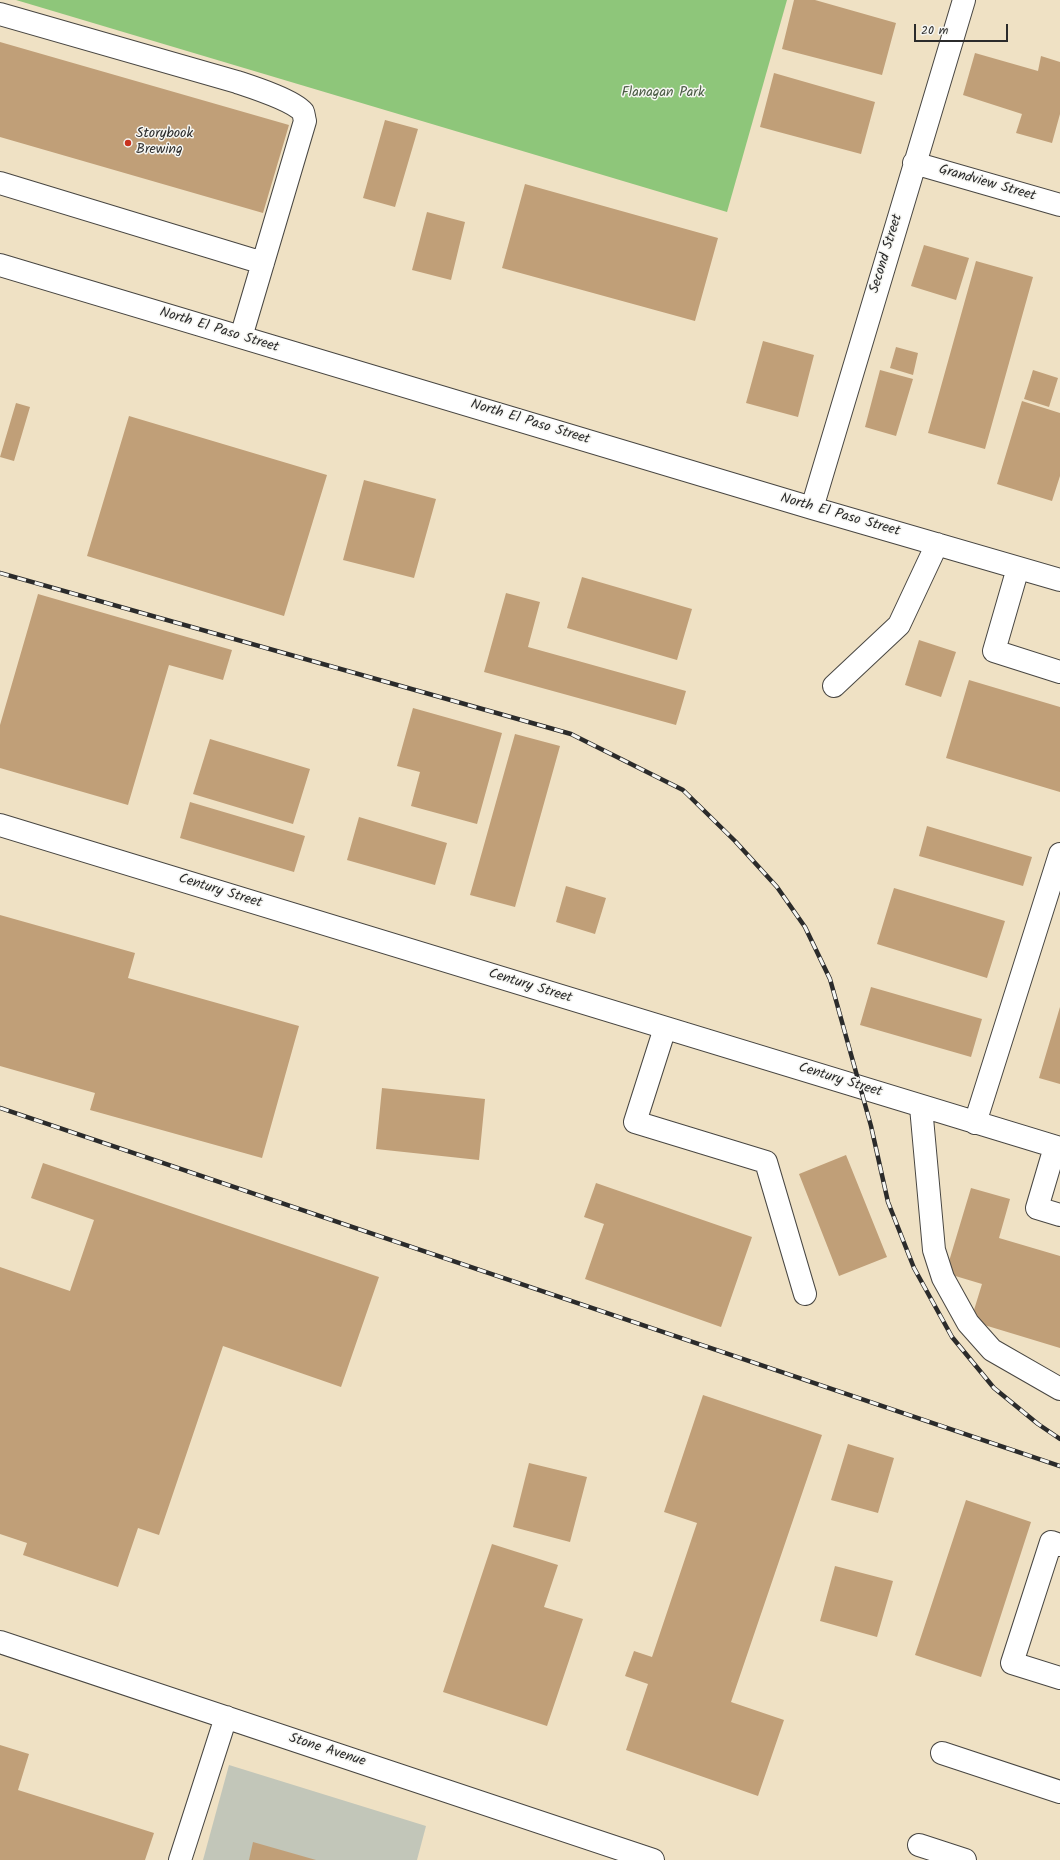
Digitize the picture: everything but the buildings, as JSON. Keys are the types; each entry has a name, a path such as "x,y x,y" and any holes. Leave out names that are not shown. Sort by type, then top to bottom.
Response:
{"street":[{"name":"Second Street","path":"812,508 964,0"},
{"path":"0,14 236,82 270,94 298,108 304,113 305,121 241,337"},
{"name":"Grandview Street","path":"914,163 1060,205"},
{"path":"0,183 263,263"},
{"name":"North El Paso Street","path":"0,265 812,508 1060,580"},
{"path":"834,686 899,625 937,544"},
{"path":"1018,568 994,652 1060,672"},
{"name":"Century Street","path":"0,825 1057,1148"},
{"path":"975,1123 1060,854"},
{"path":"665,1028 636,1122 766,1162 806,1294"},
{"path":"920,1107 934,1250 943,1278 968,1323 992,1350 1060,1390"},
{"path":"1057,1148 1037,1208 1060,1215"},
{"path":"1060,1545 1052,1542 1012,1663 1060,1678"},
{"name":"Stone Avenue","path":"0,1642 650,1859"},
{"path":"180,1860 226,1717"},
{"path":"942,1753 1060,1792"},
{"path":"918,1845 965,1860"}],"shaded area":[{"path":"229,1765 426,1826 417,1860 203,1860"}],"green space":[{"name":"Flanagan Park","path":"16,0 787,0 727,212"}],"railway":[{"path":"0,573 571,734 683,790 735,841 777,887 805,927 830,979 871,1126 888,1202 914,1268 952,1337 994,1388 1038,1424 1060,1439"},
{"path":"0,1108 1060,1466"}],"place":[{"name":"Storybook Brewing","path":"128,143"}]}
